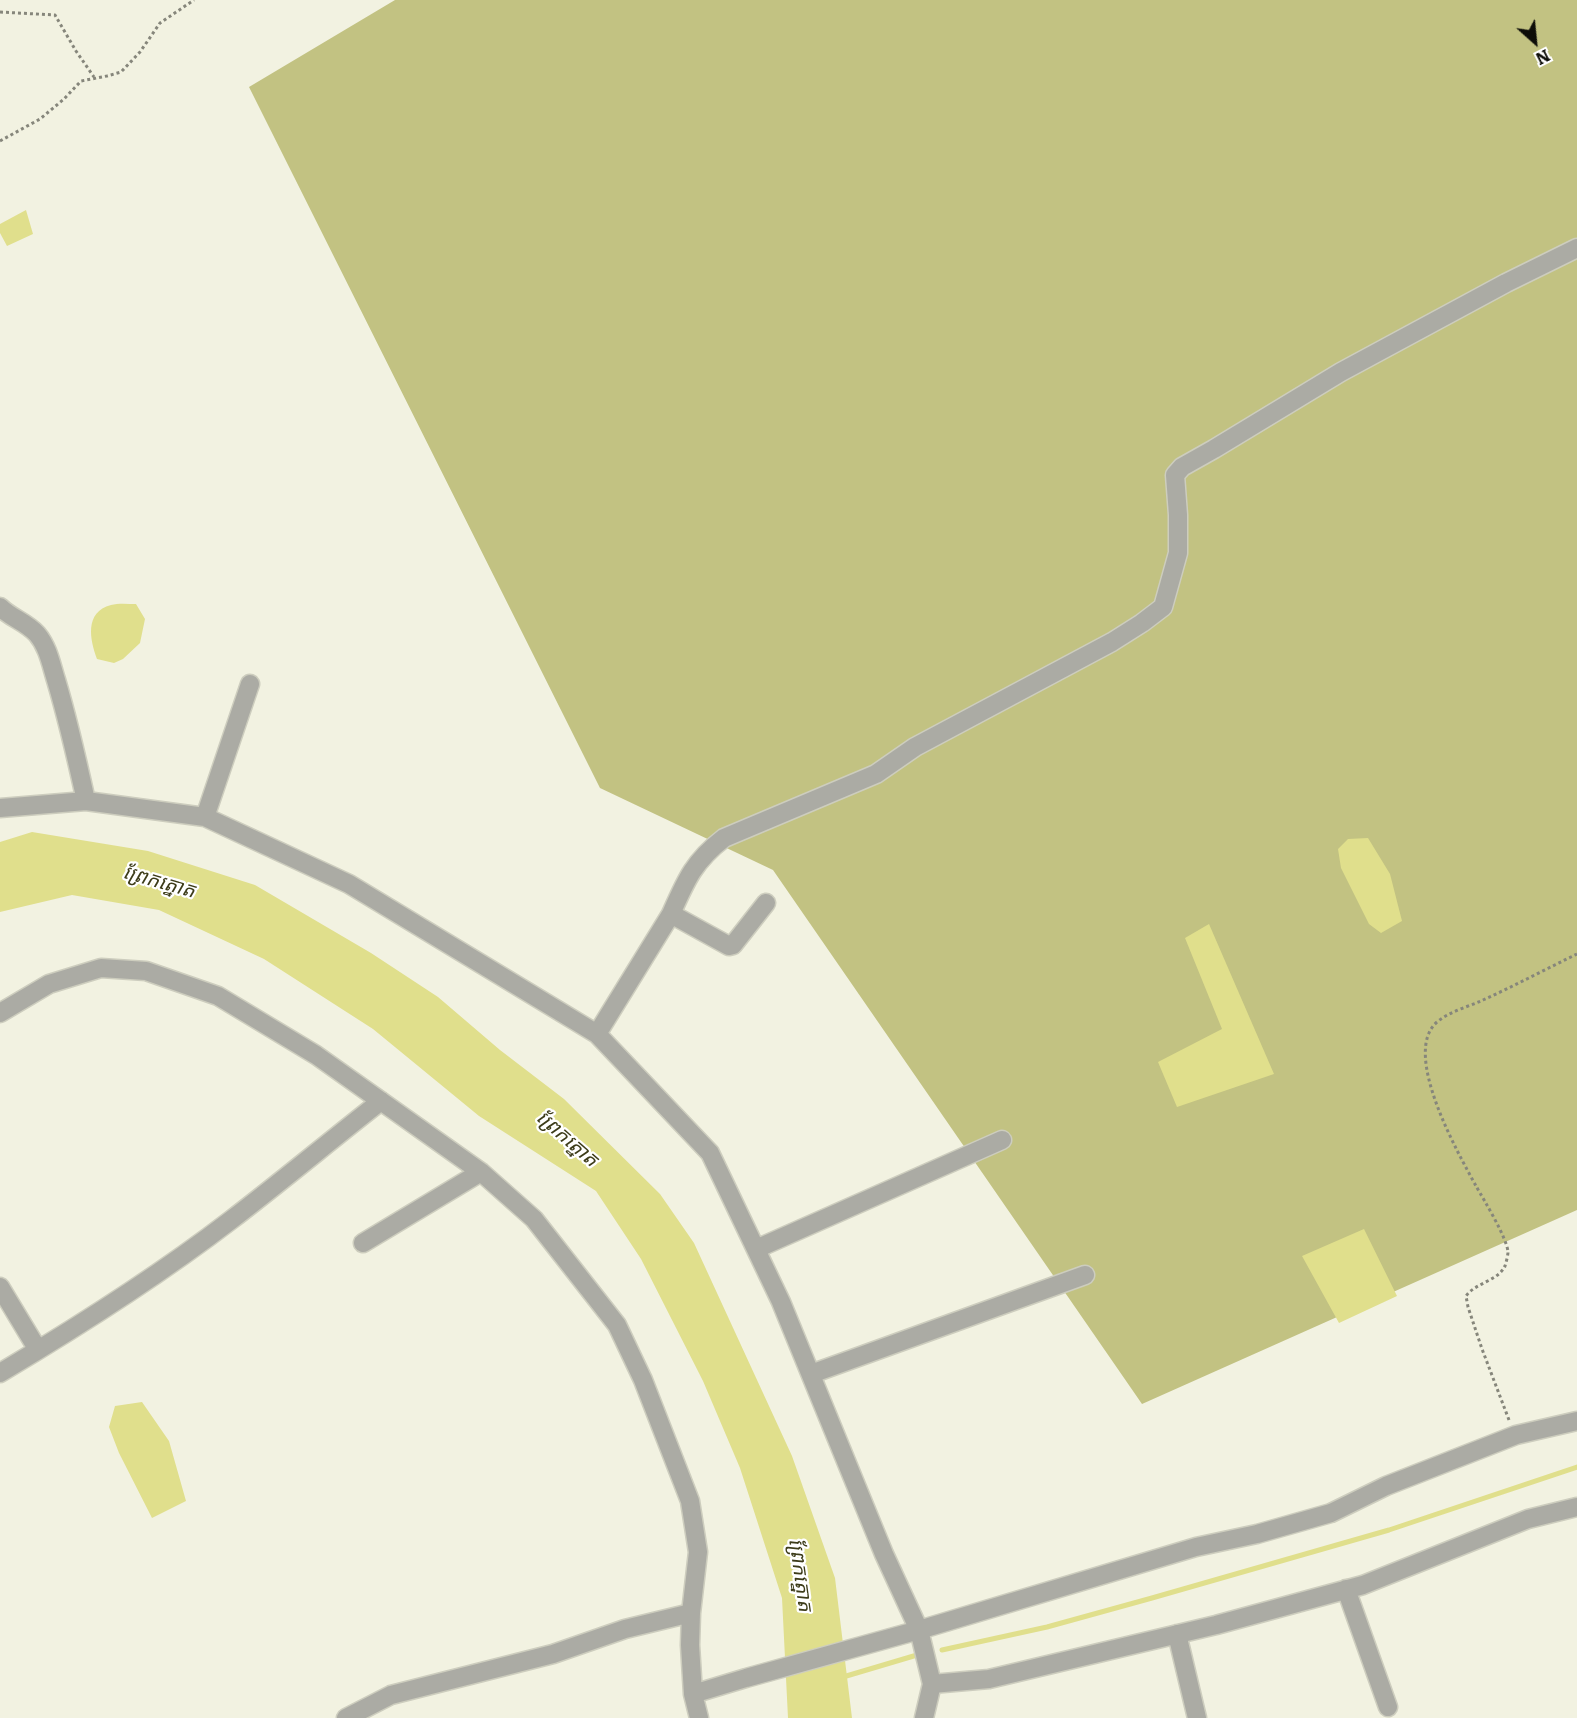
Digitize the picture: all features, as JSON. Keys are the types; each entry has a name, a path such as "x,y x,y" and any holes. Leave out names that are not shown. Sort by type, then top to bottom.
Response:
{"street":[{"path":"597,1034 671,914 688,876 707,851 724,838 876,774 915,747 1112,642 1163,607 1178,553 1175,475 1182,467 1341,372 1506,283 1577,248"},
{"path":"0,607 25,623 37,634 46,649 68,720 86,801"},
{"path":"204,817 250,684"},
{"path":"0,808 86,801 204,817 349,884 597,1034 710,1153 756,1249 781,1302 884,1554 919,1630 932,1684 924,1718"},
{"path":"671,914 729,946 733,945 766,903"},
{"path":"0,1013 49,984 101,968 146,970 218,996 316,1055 481,1172 534,1219 617,1325 643,1380 690,1502 698,1552 690,1645 693,1694 699,1718"},
{"path":"0,1373 153,1275 231,1220 381,1101"},
{"path":"756,1249 1002,1140"},
{"path":"363,1243 481,1172"},
{"path":"811,1374 1085,1275"},
{"path":"0,1287 38,1350"},
{"path":"693,1694 919,1630 1196,1547 1257,1534 1331,1513 1386,1486 1516,1435 1577,1422"},
{"path":"932,1684 989,1679 1177,1634 1363,1585 1528,1519 1577,1506"},
{"path":"1346,1589 1388,1707"},
{"path":"346,1718 391,1695 553,1654 626,1629 691,1613"},
{"path":"1177,1634 1197,1718"}],"path":[{"path":"0,141 40,119 81,81 121,72 140,52 160,23 194,0"},
{"path":"0,12 55,15 94,77"},
{"path":"1516,1435 1482,1349 1466,1296 1470,1290 1494,1277 1504,1267 1508,1252 1447,1128 1428,1080 1425,1061 1426,1042 1429,1031 1452,1012 1480,1002 1577,954"}],"green space":[{"path":"395,0 1577,0 1577,1210 1142,1404 773,870 600,788 249,87"}],"water":[{"path":"26,210 33,234 7,246 0,233 0,224"},
{"path":"136,604 145,619 140,643 123,659 114,663 97,659 91,635 96,614 111,605"},
{"name":"ព្រែកត្នោត","path":"32,832 148,851 255,885 371,953 438,997 500,1050 564,1099 660,1194 694,1243 792,1456 835,1578 852,1718 788,1718 782,1598 740,1468 703,1381 641,1259 596,1191 479,1116 373,1029 264,959 159,910 72,895 0,912 0,842"},
{"path":"1368,838 1390,874 1402,921 1381,933 1369,924 1341,868 1338,849 1348,839"},
{"path":"1209,924 1274,1074 1177,1107 1158,1062 1222,1029 1185,938"},
{"path":"1364,1229 1397,1296 1339,1323 1302,1256"},
{"path":"142,1402 169,1441 186,1501 152,1518 119,1453 109,1427 115,1406"}],"waterway":[{"path":"942,1650 1047,1627 1389,1530 1577,1467"},
{"path":"843,1677 917,1655"}]}
